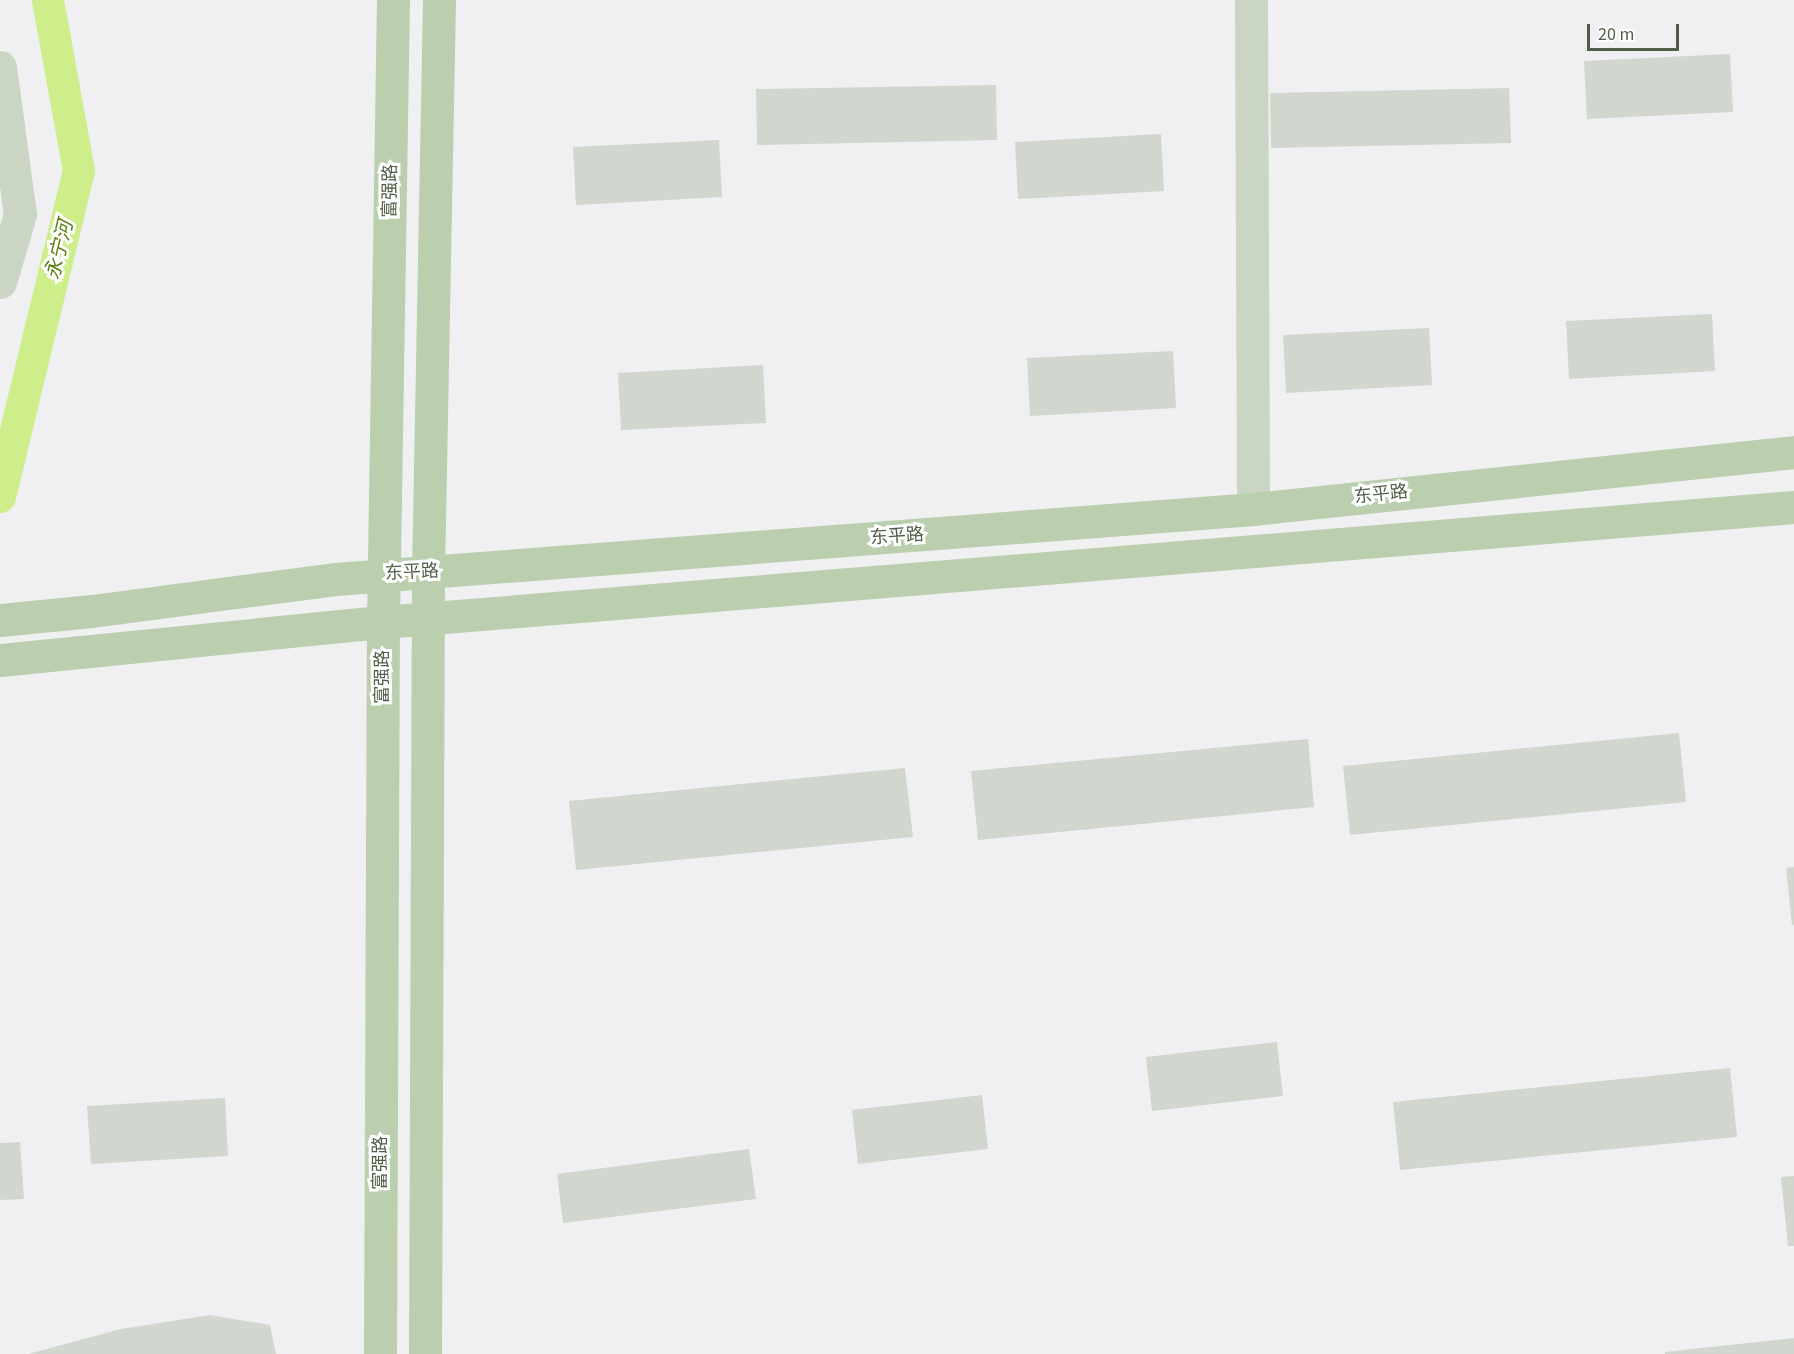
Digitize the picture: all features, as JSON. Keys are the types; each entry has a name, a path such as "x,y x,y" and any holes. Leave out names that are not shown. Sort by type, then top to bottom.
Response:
{"main road":[{"name":"富强路","path":"381,1354 383,622 393,0"},
{"path":"425,1354 428,573 439,0"},
{"name":"东平路","path":"0,620 92,611 385,574 428,573 1253,509 1794,452"},
{"path":"0,660 383,622 1794,507"}],"street":[{"path":"1251,0 1253,509"},
{"path":"0,67 20,213 0,282"}],"building":[{"path":"1730,54 1733,112 1587,119 1584,61"},
{"path":"996,85 997,140 757,145 756,89"},
{"path":"1509,88 1511,143 1271,148 1270,93"},
{"path":"1161,134 1164,191 1018,199 1015,142"},
{"path":"719,140 722,197 576,205 573,147"},
{"path":"1712,314 1715,371 1569,379 1566,321"},
{"path":"1429,328 1432,385 1286,393 1283,335"},
{"path":"1173,351 1176,408 1030,416 1027,358"},
{"path":"763,365 766,423 621,430 618,373"},
{"path":"1679,733 1686,802 1350,835 1343,766"},
{"path":"1308,739 1314,807 978,840 971,771"},
{"path":"905,768 913,837 576,870 569,801"},
{"path":"1794,867 1794,925 1792,925 1786,868"},
{"path":"1277,1042 1283,1096 1152,1111 1146,1057"},
{"path":"1730,1068 1737,1137 1400,1170 1393,1102"},
{"path":"982,1095 988,1149 858,1164 852,1110"},
{"path":"225,1098 228,1156 91,1164 87,1106"},
{"path":"20,1142 24,1199 0,1200 0,1143"},
{"path":"749,1149 756,1199 563,1223 557,1174"},
{"path":"1794,1176 1794,1246 1788,1246 1781,1177"},
{"path":"210,1315 270,1325 276,1354 28,1354 121,1329"},
{"path":"1794,1338 1794,1354 1665,1354 1665,1352"}],"waterway":[{"name":"永宁河","path":"0,497 79,171 48,0"}]}
